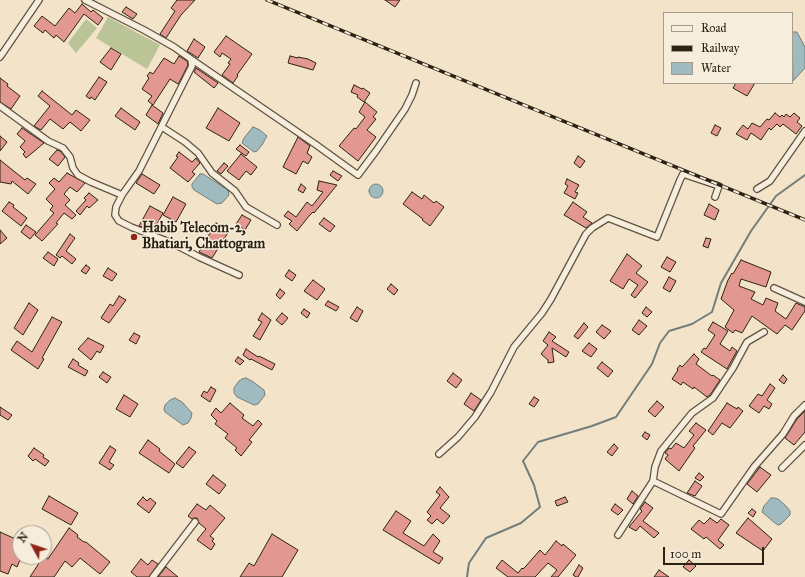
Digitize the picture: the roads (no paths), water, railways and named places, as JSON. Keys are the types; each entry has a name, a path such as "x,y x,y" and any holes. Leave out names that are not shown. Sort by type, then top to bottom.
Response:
{"street":[{"path":"0,57 39,0"},
{"path":"85,0 144,30 184,53 358,175 405,109 412,95 416,82"},
{"path":"191,59 192,66 139,171 122,195 116,207 115,215 119,221 131,227 172,243 239,275"},
{"path":"0,106 48,141 63,148 70,157 78,175 122,195"},
{"path":"162,127 185,142 198,153 212,173 235,191 246,207 277,225"},
{"path":"757,189 770,181 805,131"},
{"path":"439,454 458,437 475,417 491,392 514,347 542,313 586,234 592,228 608,218 657,236 680,180 684,174 719,186 715,197"},
{"path":"774,288 805,302"},
{"path":"618,535 653,481 655,467 661,451 692,413 713,398 733,368 747,342 764,332"},
{"path":"653,481 721,514 754,467 783,434 798,412 805,405"},
{"path":"782,468 805,445"},
{"path":"153,577 195,522"}],"water":[{"path":"793,32 797,32 805,47 805,68 793,81"},
{"path":"253,127 260,130 267,136 262,145 257,151 254,152 242,143"},
{"path":"200,174 203,174 228,190 229,195 222,203 217,204 194,190 192,184"},
{"path":"376,184 381,186 383,191 381,196 376,198 371,196 369,191 371,186"},
{"path":"246,378 264,390 265,395 258,404 254,405 237,397 234,393 234,388 239,381"},
{"path":"175,398 182,402 192,413 188,423 183,425 165,412 165,405 170,400"},
{"path":"771,498 778,499 790,511 790,515 778,525 762,512 764,506"}],"waterway":[{"path":"467,577 469,563 486,538 521,523 540,507 534,485 523,461 538,442 592,426 616,417 652,364 660,343 669,331 692,324 712,312 721,283 751,231 776,196 805,175"}],"railway":[{"path":"267,0 805,220"}],"place":[{"name":"Habib Telecom-2, Bhatiari, Chattogram","path":"134,237"}]}
